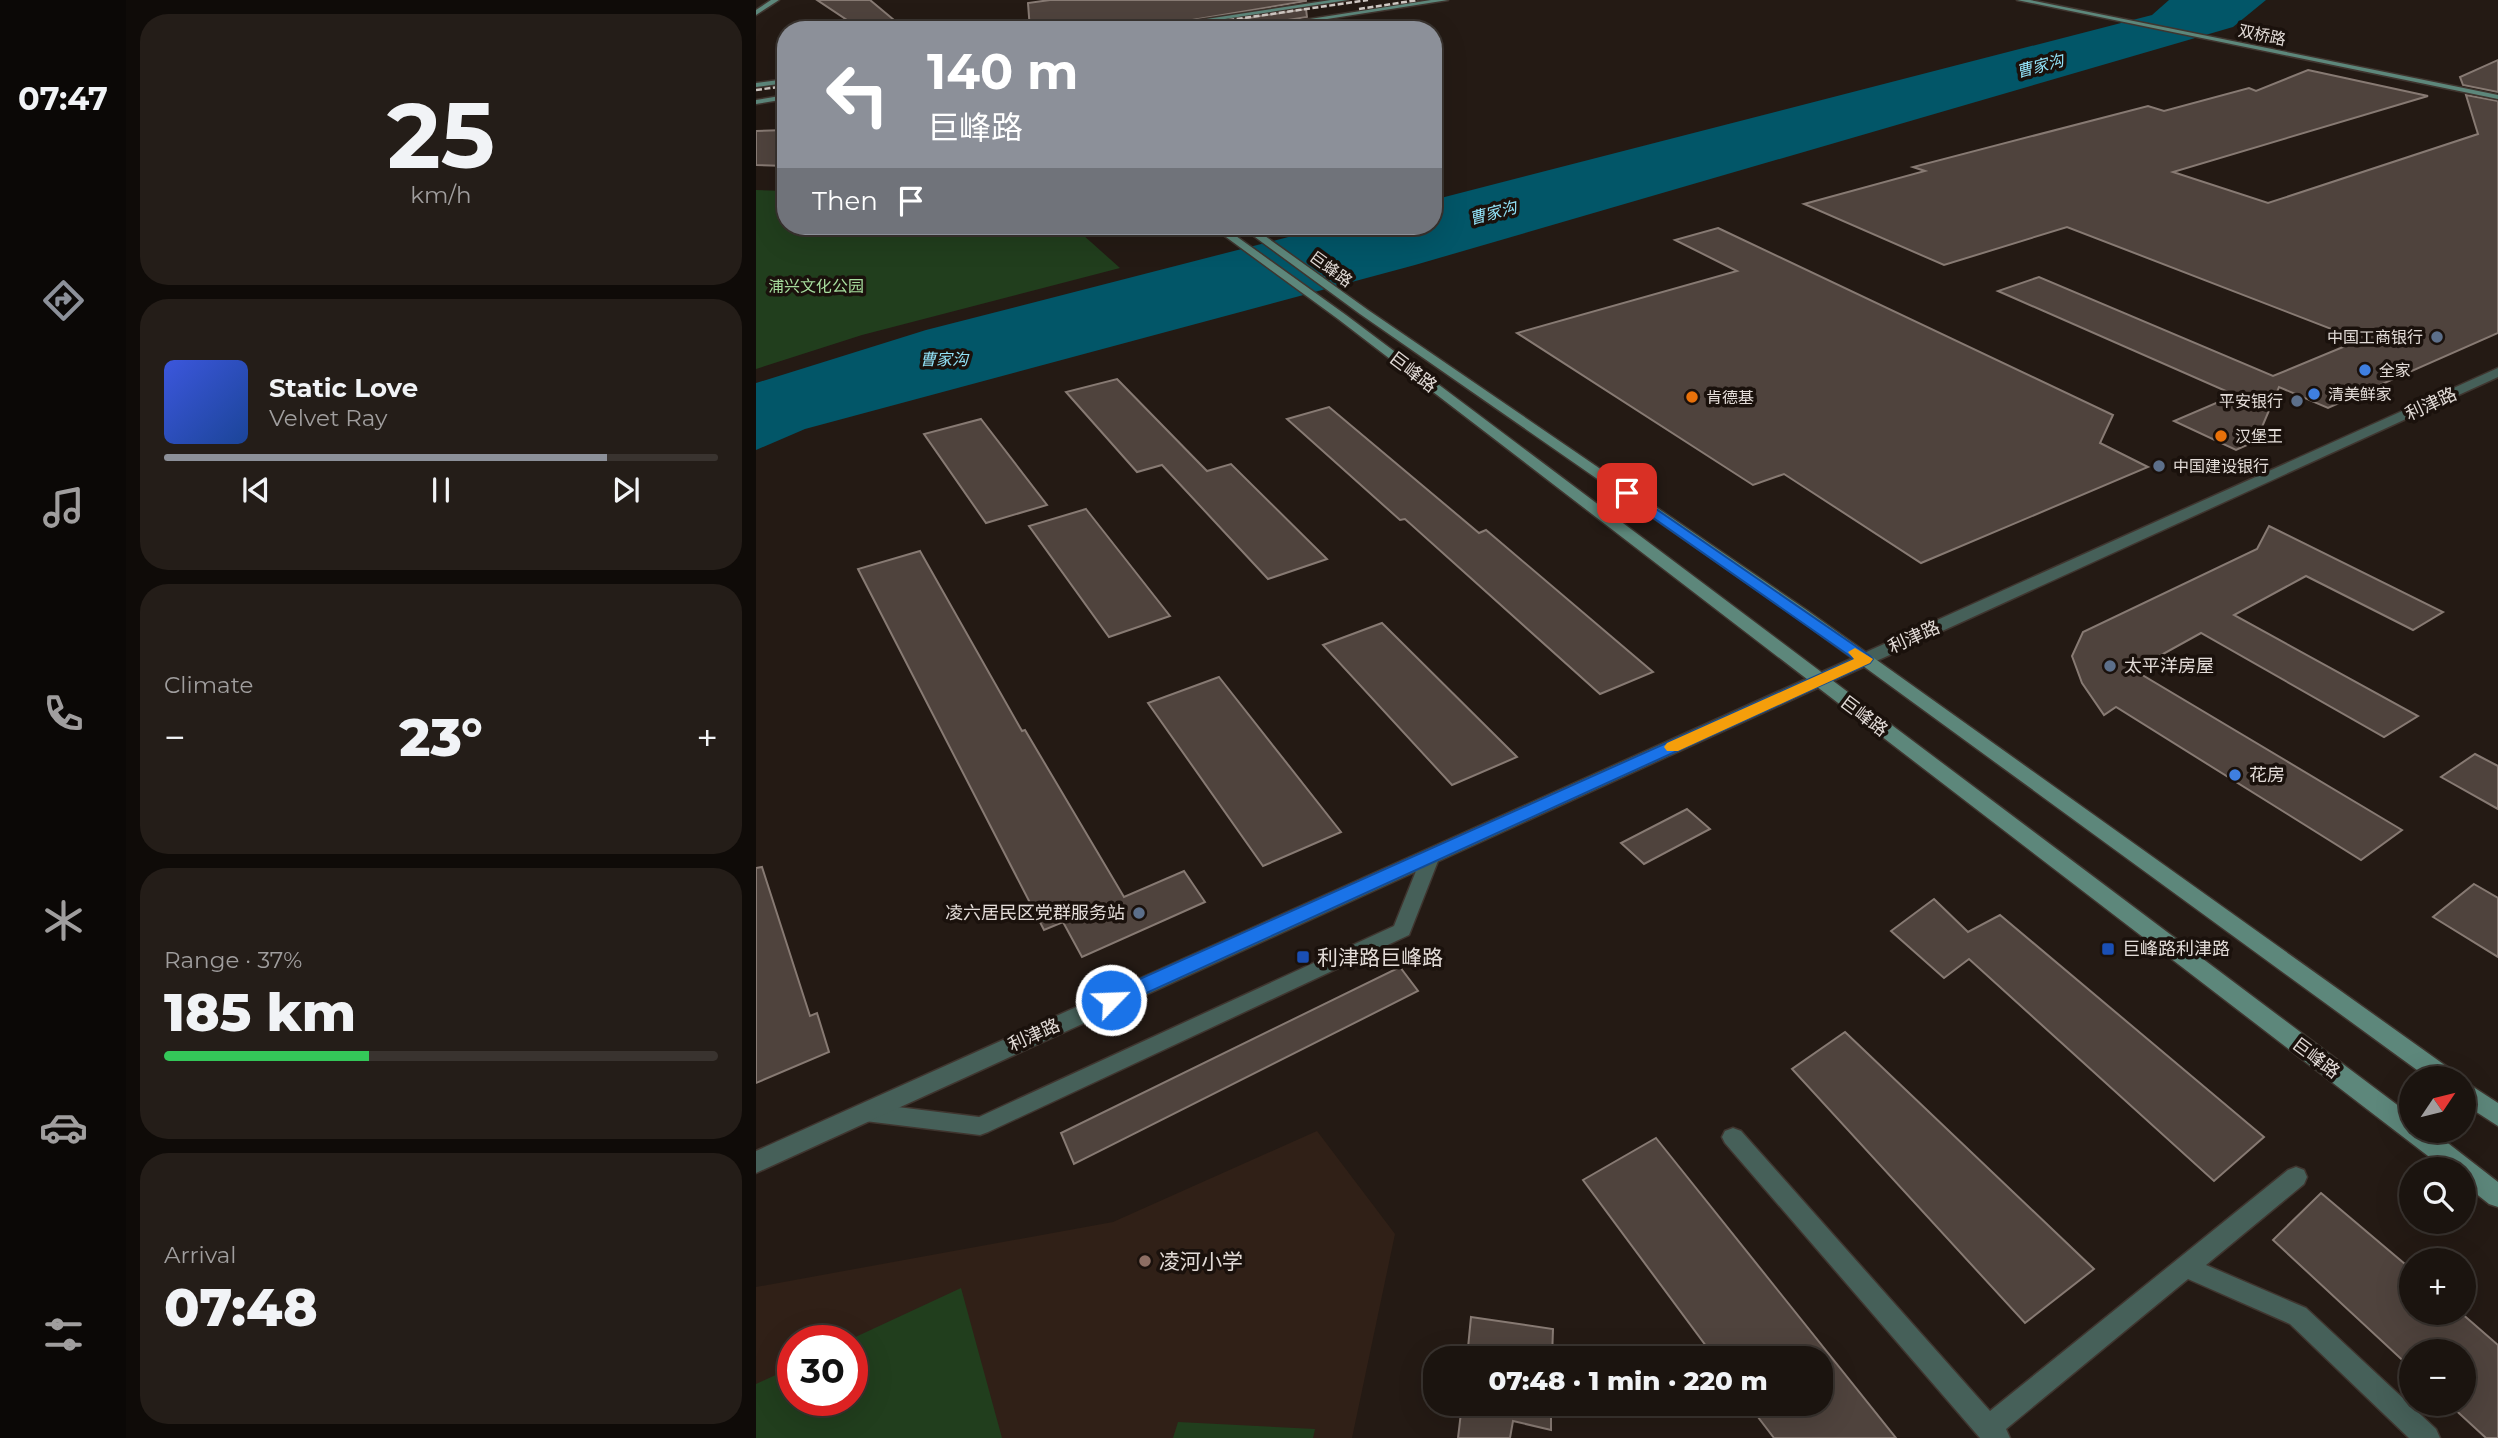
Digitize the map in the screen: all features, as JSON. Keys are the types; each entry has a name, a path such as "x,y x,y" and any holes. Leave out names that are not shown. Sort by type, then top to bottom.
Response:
{"main road":[{"path":"756,13 776,0"},
{"path":"1199,21 1345,0"},
{"path":"1303,21 1445,0"},
{"name":"双桥路","path":"2020,0 2498,97"},
{"path":"756,85 777,82"},
{"path":"756,102 777,98"},
{"name":"巨峰路","path":"1228,235 1342,317 2399,1120"},
{"name":"巨蜂路","path":"1257,235 1364,312"},
{"name":"巨峰路","path":"1364,312 1865,659 2428,1066"},
{"path":"2476,1100 2498,1116"},
{"name":"巨峰路","path":"2429,1143 2446,1157"},
{"name":"巨峰路","path":"2476,1180 2498,1196"}],"street":[{"name":"利津路","path":"756,1161 2498,372"}],"lane":[{"path":"865,1112 980,1126 1402,930 1431,856"},
{"path":"1733,1137 1992,1433 2186,1266 2296,1177"},
{"path":"2186,1266 2298,1315 2427,1438"}],"shaded area":[{"name":"凌河小学","path":"1317,1131 1395,1234 1352,1438 756,1438 756,1287 1113,1222"}],"green space":[{"name":"浦兴文化公园","path":"756,190 777,191 777,235 1083,235 1120,268 862,335 756,369"},
{"path":"961,1288 1002,1438 756,1438 756,1384 777,1374 777,1416 868,1416 868,1331"},
{"path":"1178,1422 1315,1429 1313,1438 1173,1438"}],"water":[{"name":"曹家沟","path":"2169,0 2266,0 2233,27 1415,265 805,429 756,450 756,383 926,330 1296,235 1442,235 1442,198 2152,15"}],"building":[{"path":"817,0 870,0 895,21 848,21"},
{"path":"1050,0 1306,0 1186,21 1029,21 1028,3"},
{"path":"1306,9 1307,17 1282,21 1229,21"},
{"path":"2498,60 2498,92 2463,85 2460,77"},
{"path":"2308,70 2428,96 2173,172 2268,203 2478,134 2466,95 2498,101 2498,333 2328,408 2279,387 2256,441 2236,450 2174,421 2235,395 1998,291 2039,277 2273,376 2360,340 2067,227 1944,265 1804,204 1925,171 1913,167 2148,106 2164,111 2249,88 2256,91"},
{"path":"777,130 777,166 756,165 756,131"},
{"path":"1718,228 2113,415 2100,443 2148,467 1921,563 1784,474 1753,485 1517,333 1737,271 1675,240"},
{"path":"1117,379 1207,471 1231,464 1327,559 1268,579 1162,465 1137,472 1066,392"},
{"path":"1329,407 1479,533 1486,530 1653,672 1600,694 1405,519 1400,520 1287,419"},
{"path":"981,419 1047,505 986,523 924,434"},
{"path":"1086,509 1170,616 1109,637 1029,526"},
{"path":"2269,526 2443,612 2413,630 2306,576 2234,615 2418,716 2384,737 2201,633 2134,670 2402,830 2361,860 2116,707 2104,715 2082,683 2072,656 2083,632 2257,549"},
{"path":"920,551 1022,731 1025,730 1124,897 1184,871 1205,902 1082,957 1063,922 1044,930 858,569"},
{"path":"1382,623 1517,757 1452,785 1323,645"},
{"path":"1219,677 1341,832 1263,866 1148,703"},
{"path":"2475,754 2498,766 2498,809 2441,777"},
{"path":"1687,809 1710,829 1644,864 1621,843"},
{"path":"762,867 810,1016 817,1013 829,1052 756,1083 756,868"},
{"path":"2474,884 2498,898 2498,957 2433,917"},
{"path":"1934,899 1968,932 2000,915 2264,1137 2214,1181 1969,959 1944,978 1891,931"},
{"path":"1400,967 1418,991 1074,1164 1061,1133"},
{"path":"1845,1032 2094,1269 2025,1323 1792,1069"},
{"path":"1656,1138 1822,1346 1706,1346 1583,1180"},
{"path":"2321,1193 2399,1259 2399,1325 2475,1325 2498,1345 2498,1438 2486,1438 2462,1416 2476,1416 2476,1339 2399,1339 2399,1357 2273,1240"},
{"path":"1471,1317 1553,1329 1552,1346 1468,1346"},
{"path":"1833,1359 1896,1438 1774,1438 1757,1416 1833,1416"},
{"path":"1461,1416 1551,1416 1551,1430 1513,1421 1510,1438 1458,1438"}],"railway":[{"path":"1223,21 1368,0"},
{"path":"1359,9 1418,0"},
{"path":"756,90 777,87"}],"slow traffic":[{"path":"1672,747 1865,659 1855,652"}],"place":[{"name":"中国工商银行","path":"2437,337"},
{"name":"全家","path":"2365,370"},
{"name":"清美鲜家","path":"2314,394"},
{"name":"肯德基","path":"1692,397"},
{"name":"平安银行","path":"2297,401"},
{"name":"汉堡王","path":"2221,436"},
{"name":"中国建设银行","path":"2159,466"},
{"name":"太平洋房屋","path":"2110,666"},
{"name":"花房","path":"2235,775"},
{"name":"凌六居民区党群服务站","path":"1139,913"},
{"name":"巨峰路利津路","path":"2108,949"},
{"name":"利津路巨峰路","path":"1303,957"},
{"name":"凌河小学","path":"1145,1261"}],"route":[{"path":"1111,1000 1865,659 1627,493"}]}
